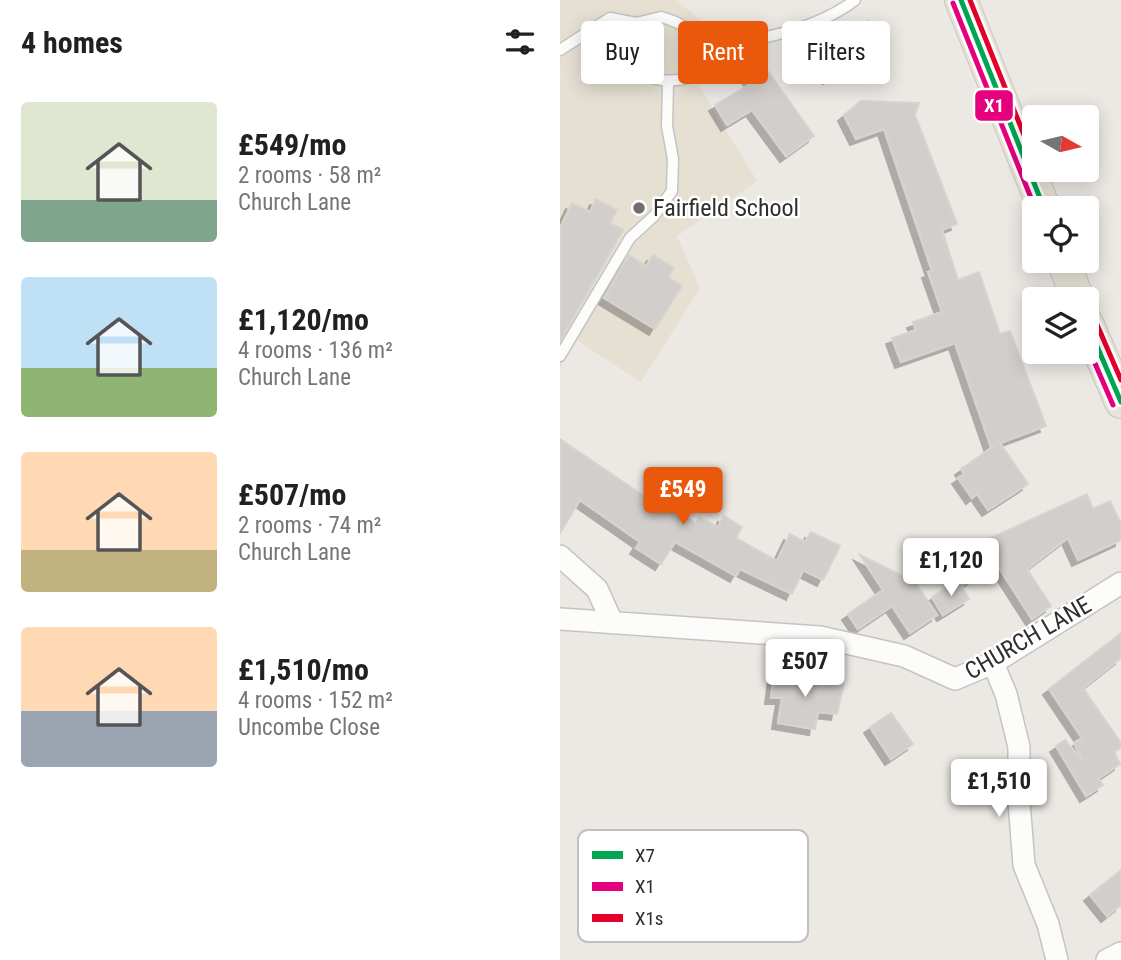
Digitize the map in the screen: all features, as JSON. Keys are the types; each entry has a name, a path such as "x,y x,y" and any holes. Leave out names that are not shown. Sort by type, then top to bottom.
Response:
{"main road":[{"path":"961,0 1039,196"},
{"path":"1099,351 1121,402"}],"street":[{"path":"560,556 597,589 612,622"},
{"name":"CHURCH LANE","path":"560,619 820,637 904,656 955,679 993,663 1121,583"},
{"path":"993,663 1006,694 1019,747 1018,802 1024,865 1048,924 1057,960"},
{"path":"1107,960 1121,953"}],"lane":[{"path":"768,37 788,33 840,11 855,0"},
{"path":"644,21 661,17 678,22"},
{"path":"605,21 610,18 626,21"},
{"path":"560,50 581,37"},
{"path":"664,82 678,81"},
{"path":"560,356 630,238 654,216 672,191 673,159 667,126 668,83"}],"shaded area":[{"name":"Fairfield School","path":"560,0 676,0 702,21 678,21 678,84 698,84 757,181 677,236 700,288 641,382 575,339 560,369"}],"building":[{"path":"768,71 814,136 786,156 752,110 727,125 715,105 750,84 768,84"},
{"path":"861,101 919,103 915,115 957,224 942,230 958,280 979,272 1000,334 1010,331 1046,426 1000,443 1028,484 988,510 977,494 972,498 958,478 964,474 961,469 994,446 991,447 955,343 901,362 892,338 916,330 913,322 942,312 928,272 932,271 884,129 856,139 844,115"},
{"path":"596,199 617,210 610,223 623,230 560,341 560,228 572,203 590,212"},
{"path":"629,255 646,266 653,255 674,268 668,277 682,286 655,329 604,298"},
{"path":"560,439 644,496 647,492 696,523 699,517 718,527 724,516 742,527 736,538 777,561 790,534 805,542 811,532 840,546 823,580 803,570 792,594 740,569 736,576 675,542 661,564 636,548 640,542 580,500 560,533"},
{"path":"1087,494 1093,509 1110,501 1121,524 1121,540 1078,560 1068,538 1027,569 1051,606 1032,619 996,563 963,585 948,563 971,547"},
{"path":"860,555 915,582 937,615 910,633 892,606 858,629 848,614 883,590"},
{"path":"958,581 969,599 943,615 932,597"},
{"path":"1121,633 1121,658 1083,688 1121,743 1121,748 1114,752 1120,764 1098,779 1103,785 1086,796 1056,746 1065,740 1084,762 1074,743 1082,738 1049,689"},
{"path":"774,674 844,683 837,714 818,712 815,729 778,723 782,698 771,698"},
{"path":"891,713 913,744 891,759 870,727"},
{"path":"1121,870 1121,905 1107,916 1090,895"}],"transit line":[{"name":"X7","path":"961,0 1039,196"},
{"name":"X1s","path":"970,0 1022,130"},
{"name":"X1","path":"953,3 1030,196"},
{"name":"X1s","path":"1099,329 1121,380"},
{"name":"X7","path":"1099,351 1121,402"},
{"name":"X1","path":"1095,364 1113,405"}],"place":[{"name":"Fairfield School","path":"639,208"}]}
